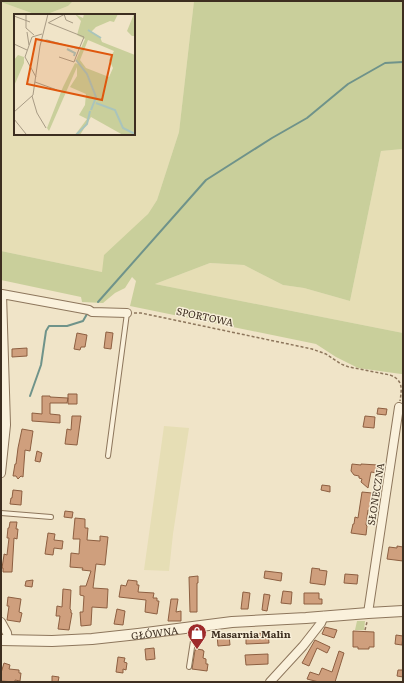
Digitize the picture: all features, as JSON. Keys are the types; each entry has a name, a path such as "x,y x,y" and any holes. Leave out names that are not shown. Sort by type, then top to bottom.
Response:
{"street":[{"path":"1,473 6,425 1,294 89,310 92,312 127,313"},
{"name":"SŁONECZNA","path":"368,613 384,501 400,407"},
{"name":"GŁÓWNA","path":"5,640 92,639 249,620 403,611"},
{"path":"270,682 322,623 324,616"},
{"path":"1,622 7,633 5,640"}],"lane":[{"path":"108,456 127,313"},
{"path":"1,513 51,517"},
{"path":"188,668 195,626"}],"path":[{"name":"SPORTOWA","path":"127,313 141,313 312,349 326,354 342,364 354,369 390,375 395,377 400,382 402,388 400,407"}],"shaded area":[{"path":"73,1 194,1 179,132 157,200 148,214 102,272 1,251 1,2 34,14 14,14 14,135 135,135 135,14 48,14 68,6"},
{"path":"403,149 403,333 155,284 210,263 244,265 283,285 304,288 350,301 381,151"},
{"path":"164,426 189,428 169,571 144,570"}],"green space":[{"path":"73,1 68,6 48,14 34,14 1,2"},
{"path":"194,1 403,1 403,149 381,151 350,301 304,288 283,285 244,265 210,263 155,284 403,333 403,374 358,368 336,357 316,344 130,306 136,281 132,277 125,288 115,293 103,303 82,302 81,297 1,280 1,251 102,272 104,255 148,214 157,200 179,132"},
{"path":"357,621 365,621 364,630 355,630"}],"building":[{"path":"106,332 113,333 111,349 104,348"},
{"path":"77,333 87,335 85,347 81,347 80,350 74,349"},
{"path":"27,348 27,356 12,357 12,349"},
{"path":"68,394 77,394 77,404 68,404"},
{"path":"42,396 68,398 67,403 50,403 50,414 60,415 60,423 32,421 32,413 42,414"},
{"path":"378,408 387,409 386,415 377,414"},
{"path":"72,416 81,416 77,445 65,444 67,429 71,430"},
{"path":"365,416 375,417 374,428 363,427"},
{"path":"22,429 33,431 30,451 25,450 23,477 21,476 18,479 16,476 13,476"},
{"path":"37,451 42,453 40,462 35,461"},
{"path":"352,464 378,465 377,473 371,472 368,488 361,482 362,479 359,478 359,476 354,475 351,471"},
{"path":"322,485 330,486 330,492 321,490"},
{"path":"13,490 22,491 21,505 10,504"},
{"path":"362,492 372,493 370,510 368,510 366,535 351,533 355,517 358,518"},
{"path":"65,511 73,512 72,518 64,517"},
{"path":"75,518 85,519 85,528 88,528 87,540 100,541 100,536 108,537 105,565 96,564 93,588 108,589 107,608 92,607 91,625 81,626 80,612 83,612 84,596 80,595 80,586 86,586 91,571 82,570 83,568 70,567 71,553 79,554 80,539 73,539"},
{"path":"10,522 17,522 17,539 14,538 12,572 3,572 2,568 4,554 7,555 9,538 7,538"},
{"path":"48,533 55,534 54,540 63,541 62,549 54,548 53,555 45,554"},
{"path":"397,546 403,547 403,561 387,559 389,547 397,548"},
{"path":"312,568 327,571 325,585 310,583"},
{"path":"265,571 282,573 281,581 264,578"},
{"path":"345,574 358,575 357,584 344,583"},
{"path":"198,576 197,612 190,612 189,577"},
{"path":"33,580 32,587 25,586 26,581"},
{"path":"128,580 137,581 137,585 139,585 138,592 154,593 153,598 157,598 157,601 159,601 157,614 145,612 146,600 119,597 121,585 126,586"},
{"path":"63,589 71,590 70,609 72,613 69,630 58,629 60,616 56,616 57,606 62,607"},
{"path":"283,591 292,592 291,604 281,603"},
{"path":"243,592 250,593 248,609 241,609"},
{"path":"304,593 319,593 319,599 322,599 322,604 304,604"},
{"path":"264,594 270,595 267,611 262,610"},
{"path":"8,597 21,599 19,612 22,613 20,622 7,620 9,606 7,606"},
{"path":"171,599 178,599 176,612 181,611 181,621 168,621"},
{"path":"117,609 125,611 123,625 114,624"},
{"path":"325,627 337,630 334,638 322,634"},
{"path":"353,631 374,632 374,647 369,647 369,649 358,649 358,647 353,647"},
{"path":"268,633 269,643 246,644 246,634"},
{"path":"217,635 229,635 230,645 218,646"},
{"path":"396,635 403,636 402,645 395,644"},
{"path":"315,640 330,647 327,653 317,648 309,666 302,663"},
{"path":"154,648 155,659 146,660 145,649"},
{"path":"197,649 204,651 203,658 206,659 206,664 208,664 207,671 192,669 195,650"},
{"path":"339,651 344,653 335,682 319,682 307,679 310,672 319,675 322,668 332,672"},
{"path":"268,654 268,664 246,665 245,655"},
{"path":"118,657 125,658 124,662 127,663 126,670 123,669 123,673 116,672"},
{"path":"4,663 10,665 9,669 19,670 19,673 21,673 20,681 1,681 1,673"},
{"path":"398,670 403,670 403,677 397,676"},
{"path":"52,676 59,677 58,682 52,682"}],"waterway":[{"path":"98,302 206,180 272,138 307,118 348,84 385,63 403,62"},
{"path":"30,396 41,365 46,331 49,326 67,326 83,321 87,314"}],"place":[{"name":"Masarnia Malin","path":"197,650"}]}
